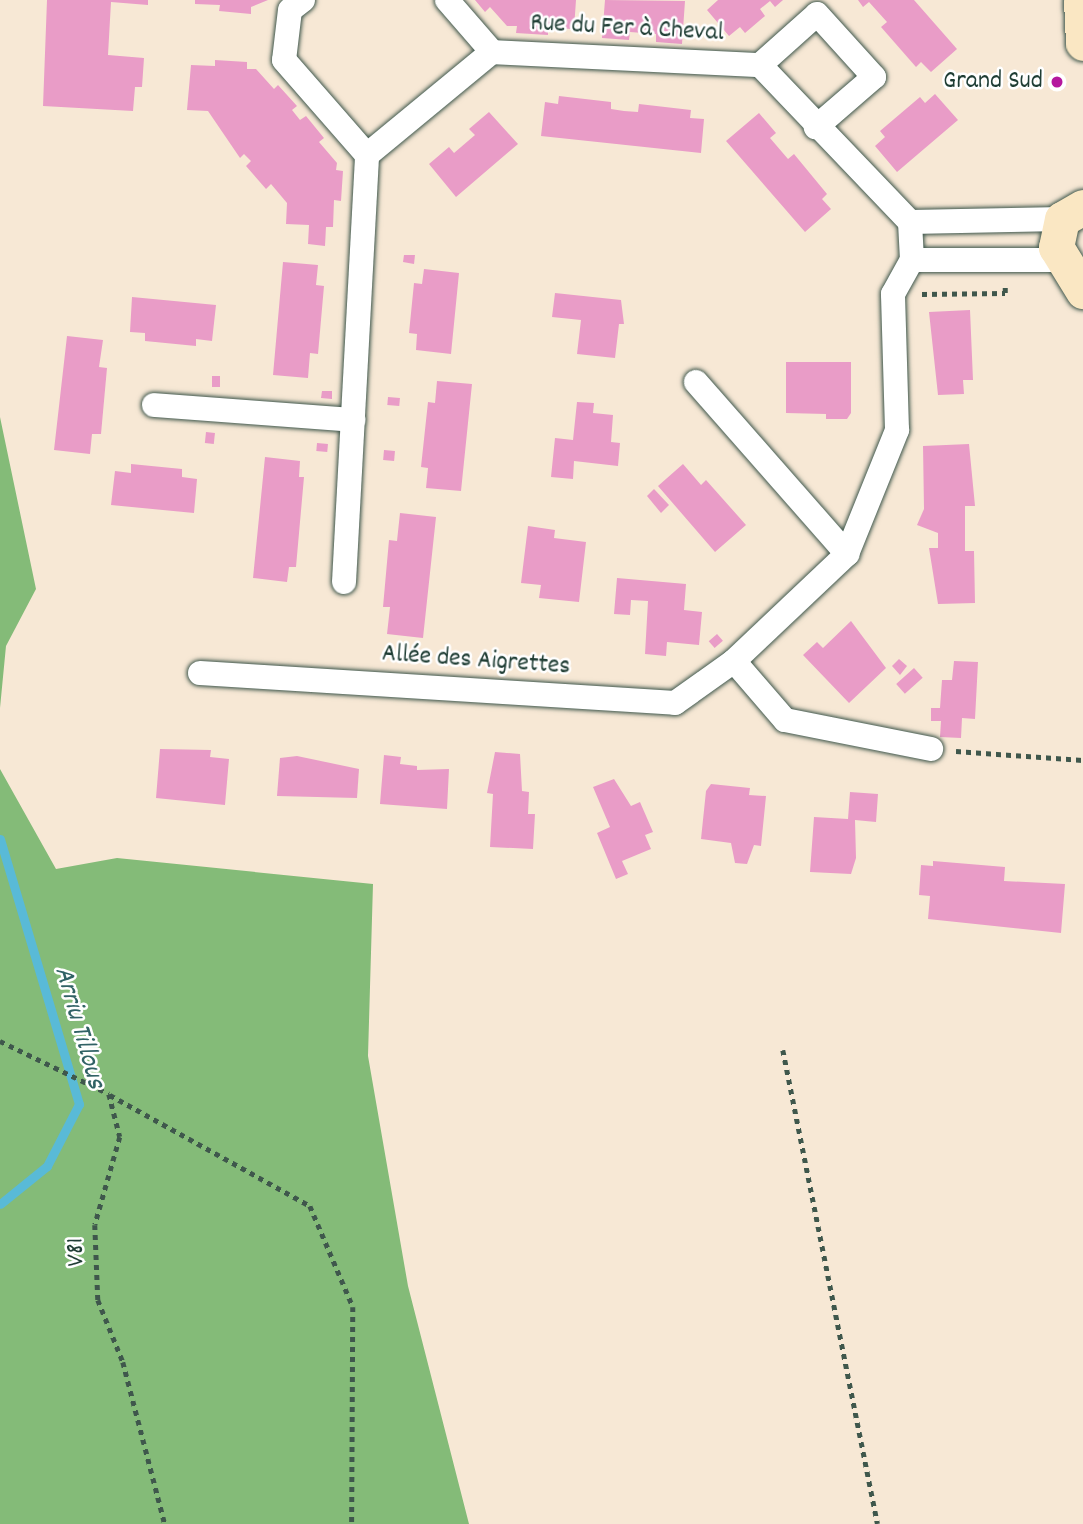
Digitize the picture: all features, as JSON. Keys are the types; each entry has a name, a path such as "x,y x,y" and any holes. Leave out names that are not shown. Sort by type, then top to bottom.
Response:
{"street":[{"path":"303,0 290,10 284,60 367,155 344,582"},
{"path":"367,155 492,52 447,0"},
{"path":"1081,0 1083,43"},
{"path":"816,127 874,77 817,14 760,65 816,127 910,222 912,260 1061,260"},
{"name":"Rue du Fer à Cheval","path":"492,52 760,65"},
{"path":"910,222 1073,213"},
{"path":"1073,213 1056,231 1061,260 1083,291"},
{"name":"Allée des Aigrettes","path":"200,673 676,703 734,661 847,554 897,430 893,294 912,260"},
{"path":"696,382 847,554"},
{"path":"154,405 354,420"},
{"path":"734,661 785,720 931,749"}],"path":[{"path":"931,749 1083,760"},
{"path":"0,1041 108,1094 310,1206 353,1307 352,1524"},
{"path":"783,1050 878,1524"},
{"name":"V81","path":"108,1094 120,1138 95,1225 98,1300 123,1362 165,1524"}],"green space":[{"path":"0,417 36,589 6,646 0,708"},
{"path":"0,769 56,869 117,858 373,884 368,1056 408,1286 469,1524 0,1524"}],"building":[{"path":"47,0 148,0 148,5 111,2 108,55 144,58 142,87 135,87 133,111 43,106"},
{"path":"195,0 268,0 251,7 251,14 219,11 220,5 195,4"},
{"path":"475,0 576,0 574,29 548,28 548,35 516,33 517,26 507,26 490,7 485,12"},
{"path":"605,0 685,1 682,44 656,42 656,34 630,32 629,40 602,38"},
{"path":"718,0 783,0 775,7 770,1 760,9 765,16 745,33 740,27 729,36 707,10"},
{"path":"858,0 914,0 957,49 931,72 921,62 916,67 881,27 887,22 869,2 863,7"},
{"path":"215,60 247,62 247,69 256,69 274,89 278,85 297,106 292,110 300,120 306,116 324,138 319,142 337,163 336,170 343,171 341,201 334,200 333,227 326,227 325,246 308,244 309,225 286,224 287,203 271,184 266,189 246,166 251,161 244,154 240,158 208,111 187,110 191,65 215,66"},
{"path":"935,94 958,120 897,172 875,146 885,137 880,131 920,97 925,103"},
{"path":"559,96 611,102 611,109 624,111 638,112 639,104 691,110 690,118 704,119 701,153 541,136 545,102 558,104"},
{"path":"489,112 518,144 456,197 429,164 449,147 454,153 475,135 469,129"},
{"path":"759,113 776,133 770,138 788,159 794,154 827,194 822,199 831,209 805,232 726,141"},
{"path":"404,255 415,255 414,264 403,262"},
{"path":"283,262 318,265 316,285 324,286 318,354 310,353 308,378 273,375"},
{"path":"424,269 459,273 451,354 416,350 417,334 409,333 414,283 422,284"},
{"path":"555,293 621,300 624,324 619,324 615,358 577,354 581,320 552,317"},
{"path":"132,297 216,305 212,341 196,339 196,346 145,341 145,333 130,332"},
{"path":"970,310 973,380 963,380 964,394 938,395 929,312"},
{"path":"67,336 103,340 99,367 107,368 101,434 92,434 90,454 54,450"},
{"path":"786,362 851,362 851,413 847,419 826,419 826,414 786,413"},
{"path":"212,376 220,376 220,387 212,387"},
{"path":"437,381 472,384 461,491 426,488 428,468 421,467 428,402 435,403"},
{"path":"322,391 332,391 332,399 321,398"},
{"path":"388,397 400,398 399,406 387,405"},
{"path":"577,402 594,403 593,413 613,415 611,442 620,443 618,466 574,461 573,479 551,477 555,438 573,440"},
{"path":"206,432 215,433 214,444 205,443"},
{"path":"317,443 328,444 327,452 316,451"},
{"path":"969,444 975,506 965,506 965,551 974,551 975,603 938,604 929,548 938,548 938,533 917,525 924,509 923,446"},
{"path":"384,450 395,451 394,461 383,460"},
{"path":"265,457 300,461 299,477 304,477 296,567 289,567 287,582 253,578"},
{"path":"131,464 182,469 182,477 197,479 194,513 111,505 115,471 131,473"},
{"path":"683,464 701,485 706,480 746,525 715,552 658,486"},
{"path":"654,489 669,505 661,513 647,496"},
{"path":"400,513 436,517 423,638 387,634 390,607 383,607 389,540 397,541"},
{"path":"528,526 555,530 554,538 586,542 579,602 539,598 541,585 521,583"},
{"path":"617,578 686,584 684,610 702,612 699,645 667,642 666,656 645,654 648,601 631,600 630,615 614,614"},
{"path":"851,621 886,668 849,703 803,655 817,642 823,648"},
{"path":"717,634 723,641 715,648 709,641"},
{"path":"899,659 907,666 900,675 892,666"},
{"path":"954,661 978,662 975,719 962,718 961,738 940,737 941,721 931,721 931,708 940,708 942,680 952,680"},
{"path":"914,668 923,678 905,694 896,684"},
{"path":"160,749 211,750 210,757 229,759 225,805 156,798"},
{"path":"495,752 520,754 522,791 529,792 528,814 535,814 533,849 490,847 493,794 487,793"},
{"path":"384,755 401,757 400,764 417,766 417,770 449,769 447,809 380,804"},
{"path":"297,756 359,769 357,798 277,796 280,758"},
{"path":"614,779 631,806 640,802 653,832 645,835 651,849 622,861 628,874 616,879 597,833 610,827 593,787"},
{"path":"711,784 750,788 749,795 766,796 761,846 754,845 747,864 735,863 731,843 701,839 706,791"},
{"path":"850,792 878,794 876,822 855,820 856,858 851,874 810,872 814,817 848,819"},
{"path":"933,861 1005,867 1004,881 1065,884 1061,933 928,919 930,896 919,895 921,865 933,866"}],"waterway":[{"name":"Arriu Tillous","path":"0,839 79,1104 47,1166 0,1204"}],"place":[{"name":"Grand Sud","path":"1057,82"}]}
